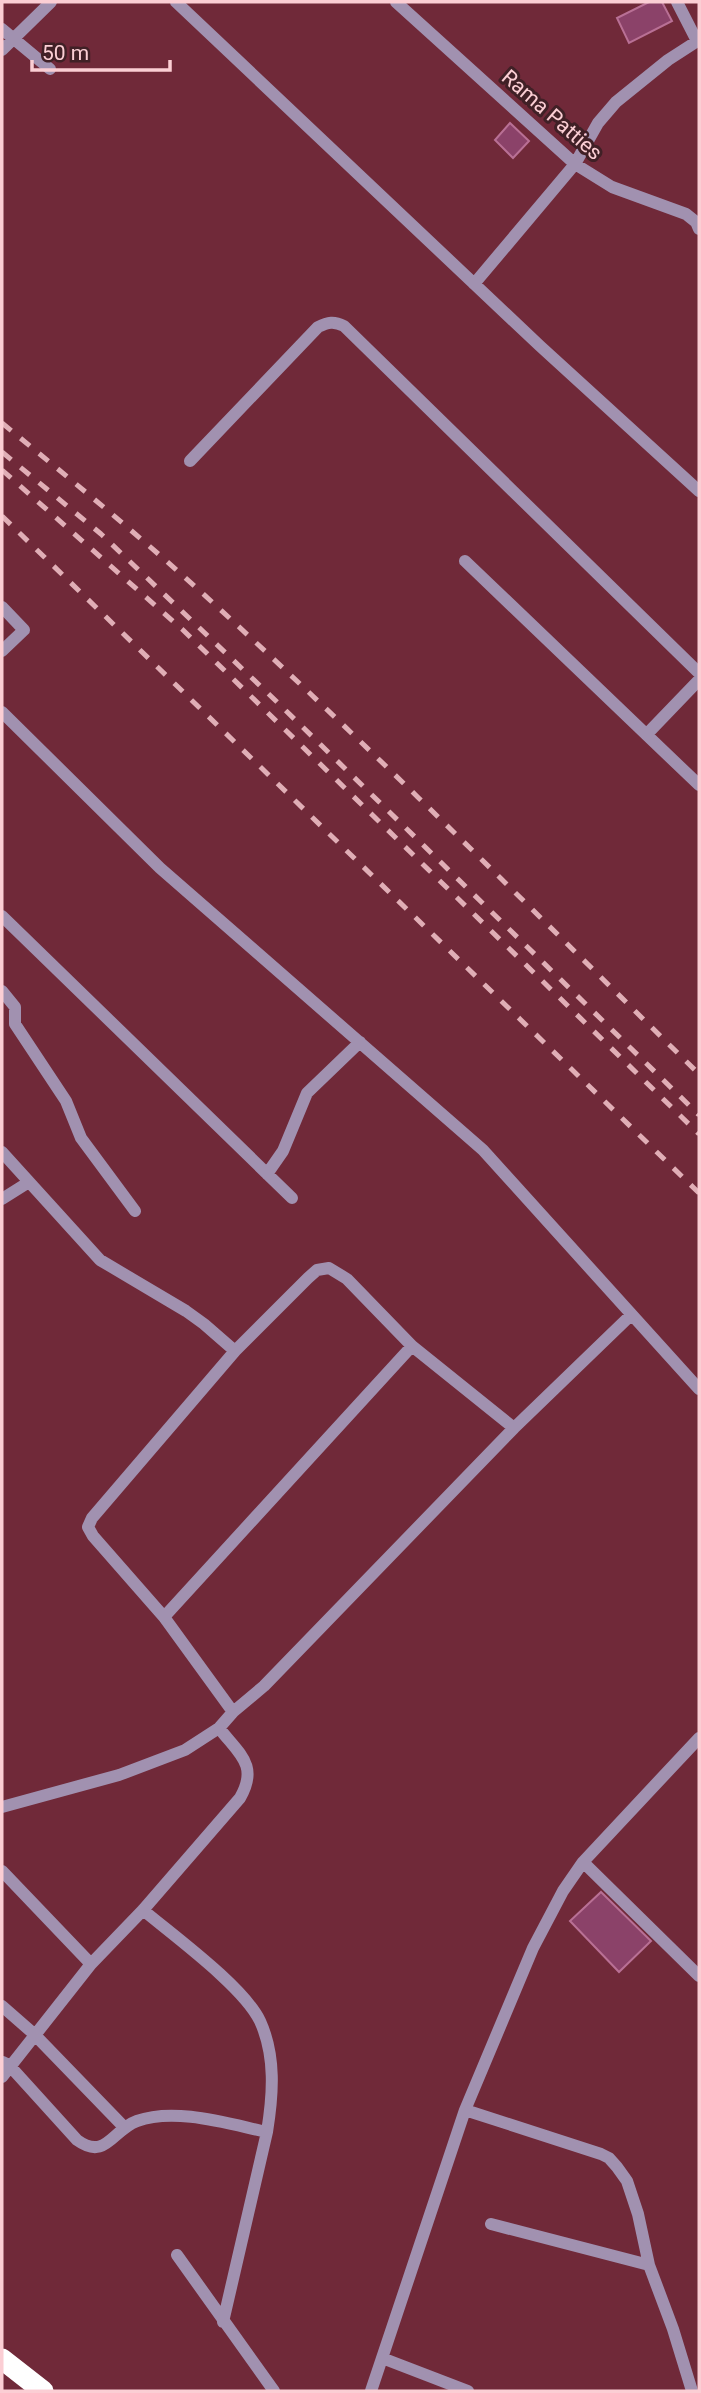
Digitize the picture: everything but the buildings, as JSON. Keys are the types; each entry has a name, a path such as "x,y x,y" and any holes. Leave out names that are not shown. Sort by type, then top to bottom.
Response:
{"highway":[{"path":"2,2359 43,2391"}],"street":[{"path":"2,50 51,2"},
{"path":"176,2 474,284 699,491"},
{"name":"Rama Patties","path":"396,2 575,164 612,187 698,220"},
{"path":"474,284 575,164 598,123 616,102 636,84 698,41 677,2"},
{"path":"2,29 50,69"},
{"path":"190,461 318,327 327,322 335,322 344,326 699,673"},
{"path":"465,561 699,785"},
{"path":"2,607 24,630 2,651"},
{"path":"646,734 699,680"},
{"path":"2,712 160,868 483,1150 699,1389"},
{"path":"2,916 292,1198"},
{"path":"2,990 15,1007 15,1024 66,1101 79,1134 135,1212"},
{"path":"267,1174 283,1151 307,1093 360,1042"},
{"path":"2,1152 100,1260 186,1311 235,1351"},
{"path":"2,1199 29,1182"},
{"path":"233,1712 164,1617 88,1527 235,1351 308,1278 317,1270 328,1268 347,1279 412,1346 514,1428"},
{"path":"2,1807 132,1770 185,1751 219,1728 514,1428 631,1315"},
{"path":"164,1617 412,1346"},
{"path":"219,1728 246,1763 249,1774 240,1798 143,1910 91,1964 4,2068 83,2144 91,2148 99,2148 107,2143 124,2127 139,2120 156,2117 189,2117 267,2132"},
{"path":"371,2391 465,2110 533,1948 563,1891 583,1862 699,1738"},
{"path":"583,1862 699,1976"},
{"path":"2,1871 91,1964"},
{"path":"143,1910 236,1989 260,2022 272,2065 272,2101 267,2132 223,2322"},
{"path":"2,2006 34,2034 124,2127"},
{"path":"465,2110 609,2158 627,2181 638,2214 649,2265 692,2391"},
{"path":"491,2224 649,2265"},
{"path":"177,2255 274,2391"},
{"path":"382,2358 468,2391"}],"railway":[{"path":"2,423 151,548 264,650 452,830 699,1074"},
{"path":"2,452 101,534 276,701 699,1115"},
{"path":"2,470 183,630 699,1134"},
{"path":"2,516 699,1193"}]}
